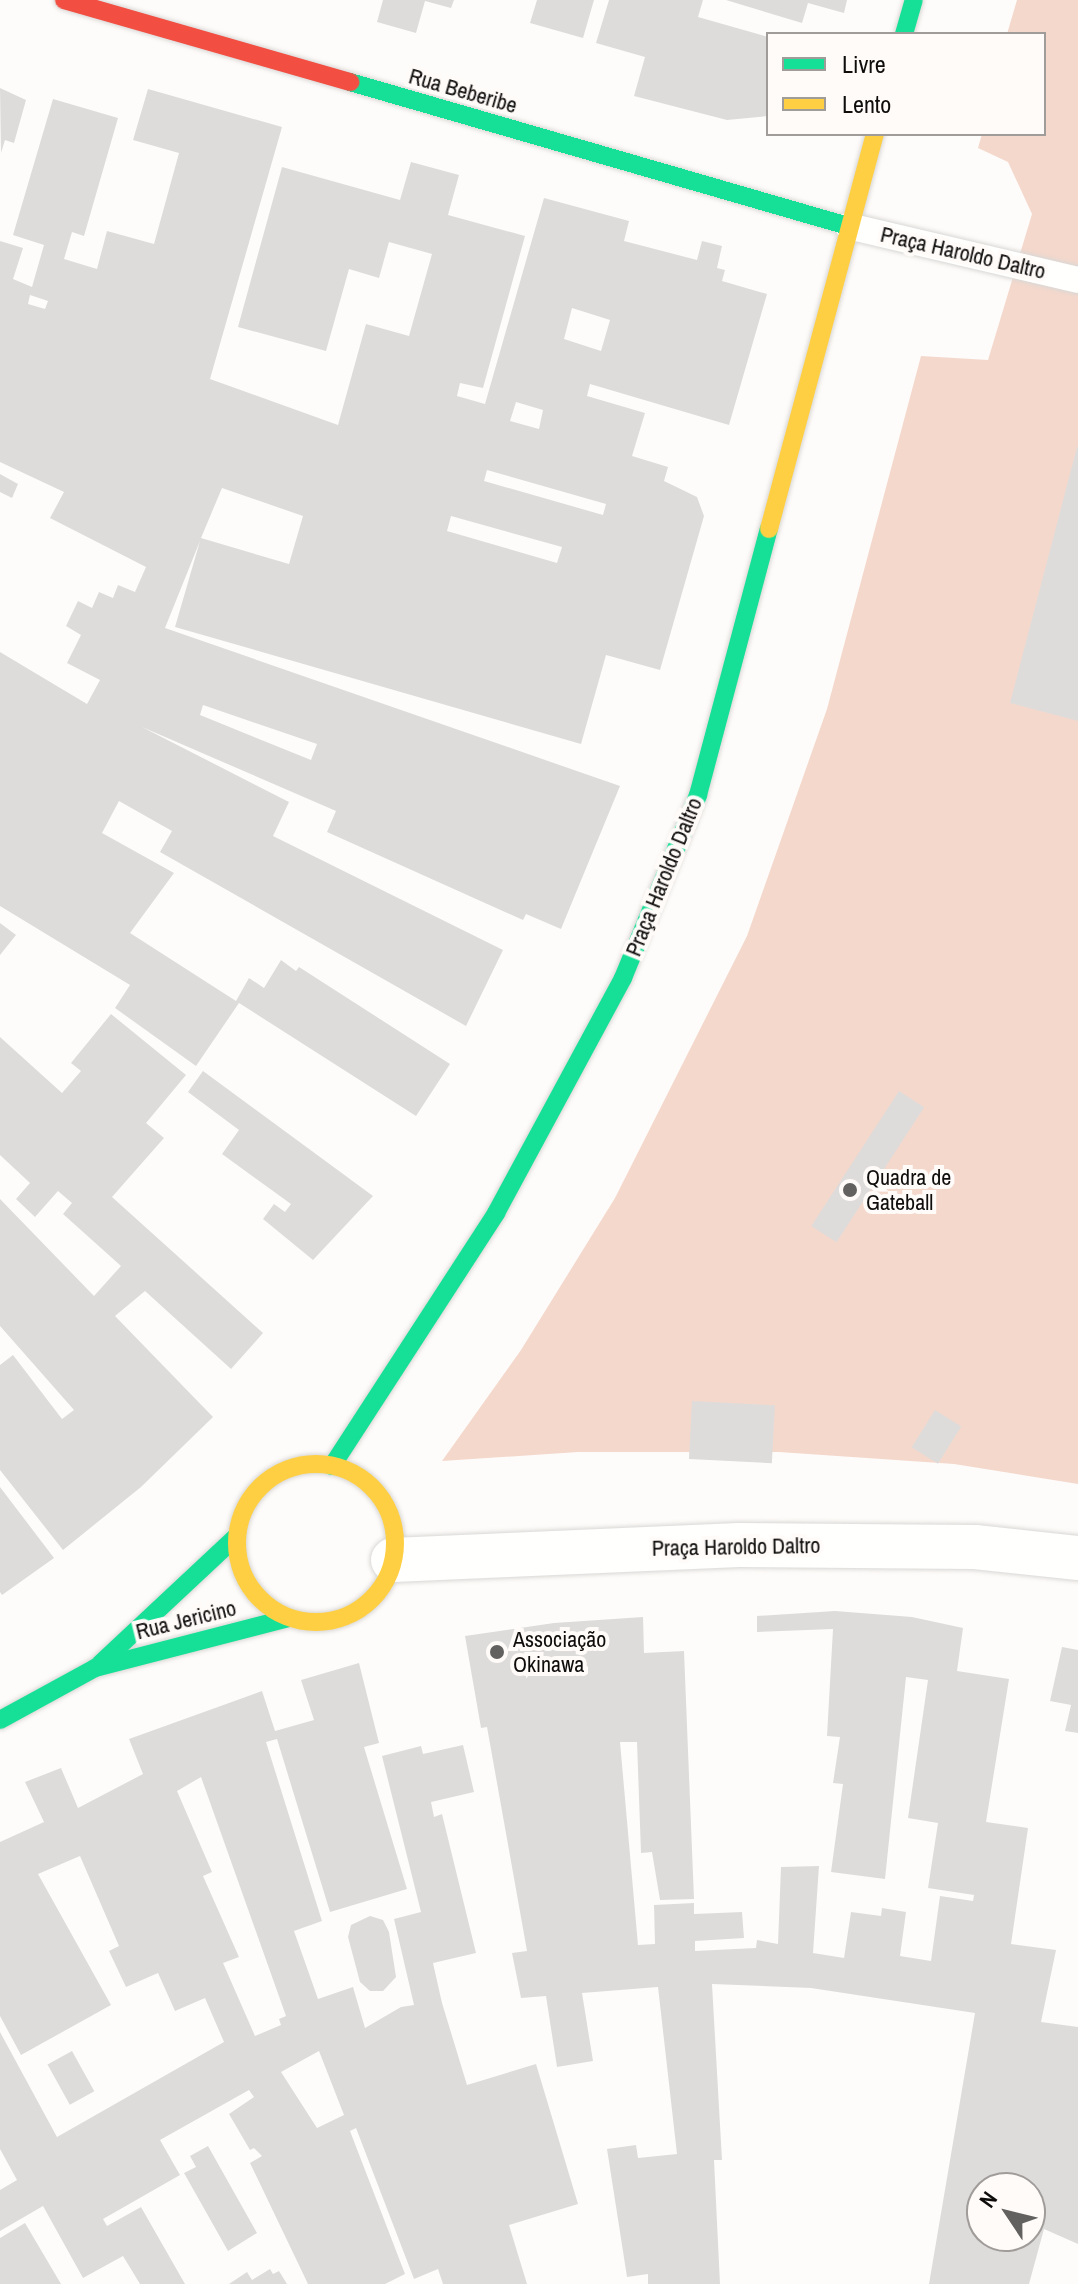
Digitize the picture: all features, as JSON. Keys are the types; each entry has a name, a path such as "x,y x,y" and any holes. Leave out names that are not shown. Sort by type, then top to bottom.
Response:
{"street":[{"name":"Rua Beberibe","path":"64,0 848,226"},
{"path":"905,32 914,0"},
{"name":"Praça Haroldo Daltro","path":"332,1466 496,1213 623,978 698,795 874,136"},
{"path":"305,1464 332,1466 355,1474 382,1501 394,1535 393,1560 384,1585 366,1605 342,1618 315,1622 289,1618 266,1606 249,1586 238,1562 237,1536 244,1510 259,1488 280,1473 305,1464"},
{"name":"Rua Jericino","path":"0,1720 95,1668 237,1536"},
{"name":"Praça Haroldo Daltro","path":"393,1560 739,1545 975,1547 1078,1558"},
{"name":"Rua Jericino","path":"95,1668 289,1618"}],"lane":[{"name":"Praça Haroldo Daltro","path":"848,226 1078,280"}],"shaded area":[{"path":"1017,0 1078,0 1078,1484 954,1464 779,1452 578,1452 442,1461 521,1350 615,1198 747,936 827,709 921,356 988,360 1032,214 1008,162 978,148 981,136 1046,136 1046,32 1008,32"}],"building":[{"path":"383,0 454,0 451,8 425,1 416,33 377,22"},
{"path":"537,0 594,0 583,38 530,23"},
{"path":"609,0 703,0 698,17 766,36 766,116 727,120 634,96 645,57 596,43"},
{"path":"726,0 847,0 844,13 808,3 802,23"},
{"path":"0,88 26,100 14,143 5,140 1,153"},
{"path":"148,89 282,127 210,379 338,425 366,324 409,336 432,254 389,242 379,278 349,269 326,351 238,327 282,167 400,200 411,162 459,175 448,215 525,236 483,388 460,383 457,396 485,404 544,198 629,221 624,241 697,260 702,241 722,246 717,268 725,270 722,281 767,294 729,425 590,384 587,396 645,413 632,456 668,467 664,481 697,497 704,516 660,670 606,655 581,744 175,627 200,541 165,628 620,786 561,929 526,914 523,920 327,832 336,811 142,727 289,802 273,836 503,950 466,1026 160,852 172,831 119,801 102,833 174,873 130,933 236,1001 249,978 264,988 281,960 296,971 299,967 450,1064 416,1116 239,1003 196,1066 115,1008 130,985 0,906 0,652 87,704 100,680 67,663 81,635 66,626 78,601 92,608 99,592 113,598 118,585 135,592 146,567 50,518 64,492 0,462 0,241 23,248 13,279 32,287 44,245 13,235 53,99 118,118 84,236 72,232 64,259 97,269 107,231 154,244 179,153 133,140","holes":["30,295 48,301 45,309 28,304","572,308 610,320 601,351 564,339","516,402 543,410 539,429 510,421","487,470 606,504 603,515 484,481","222,488 303,516 289,564 201,538","451,516 562,547 557,563 447,531","203,705 317,744 311,760 200,715"]},
{"path":"1078,447 1078,721 1010,703"},
{"path":"0,474 18,484 12,498 0,492"},
{"path":"0,923 16,935 0,955"},
{"path":"111,1014 186,1075 146,1123 164,1138 112,1197 263,1333 231,1369 145,1291 115,1316 213,1417 141,1487 63,1550 0,1470 0,1365 13,1355 62,1419 74,1410 0,1326 0,1199 94,1296 121,1266 63,1214 72,1203 58,1191 35,1217 16,1199 30,1183 0,1155 0,1037 62,1093 81,1071 71,1063"},
{"path":"203,1071 373,1196 313,1260 263,1219 274,1204 285,1212 291,1204 222,1154 239,1130 188,1092"},
{"path":"899,1091 924,1107 836,1242 811,1226"},
{"path":"692,1401 775,1405 772,1463 689,1459"},
{"path":"935,1410 961,1426 938,1464 912,1447"},
{"path":"0,1487 54,1558 2,1595 0,1592"},
{"path":"835,1611 912,1617 963,1628 957,1671 1009,1679 986,1822 1028,1828 1011,1944 1056,1950 1041,2022 1078,2027 1078,2244 1046,2230 1046,2172 966,2172 966,2252 1038,2252 1029,2284 929,2284 975,2013 811,1988 712,1984 722,2160 714,2160 720,2284 648,2284 648,2274 627,2277 607,2149 636,2145 638,2158 677,2154 658,1987 582,1993 593,2061 557,2067 546,1996 521,1998 512,1953 527,1951 487,1727 481,1728 465,1636 554,1623 643,1617 644,1653 684,1651 694,1899 660,1900 652,1852 641,1853 637,1742 620,1742 638,1945 655,1944 654,1905 694,1903 694,1914 742,1912 744,1938 695,1941 695,1951 756,1948 757,1940 778,1944 781,1867 819,1866 813,1953 844,1958 851,1912 881,1916 882,1908 906,1912 900,1956 931,1961 940,1896 973,1901 974,1895 928,1888 938,1823 908,1818 928,1680 906,1677 885,1879 831,1872 843,1784 833,1783 840,1737 827,1736 833,1629 757,1632 757,1616"},
{"path":"1062,1647 1078,1650 1078,1733 1065,1731 1071,1705 1050,1701"},
{"path":"359,1663 379,1743 364,1747 407,1889 330,1912 277,1739 266,1742 322,1921 294,1931 318,1999 353,1987 365,2028 401,2007 414,2005 394,1919 421,1912 382,1756 421,1746 423,1754 463,1745 474,1792 431,1802 434,1817 442,1814 476,1953 433,1963 442,2003 467,2085 536,2064 578,2204 509,2225 527,2284 443,2284 438,2269 414,2279 356,2128 350,2131 405,2274 385,2284 308,2284 250,2163 262,2156 254,2148 250,2150 229,2114 254,2097 249,2090 160,2140 180,2175 103,2219 107,2226 141,2207 185,2284 140,2284 123,2256 83,2278 43,2206 0,2231 0,2190 17,2180 0,2149 0,2032 57,2137 224,2042 205,1998 175,2011 158,1973 126,1987 109,1951 119,1946 80,1856 38,1874 111,2005 21,2055 0,2016 0,1842 44,1822 25,1782 61,1768 78,1808 143,1774 129,1739 262,1691 275,1731 314,1720 301,1680","holes":["201,1777 286,2016 279,2019 281,2025 255,2036 223,1963 239,1957 203,1876 212,1872 177,1791","319,2051 344,2115 317,2128 281,2072"]},
{"path":"370,1916 383,1920 389,1932 396,1977 383,1991 370,1991 360,1982 348,1937 351,1925"},
{"path":"72,2051 94,2091 70,2105 48,2065"},
{"path":"208,2146 257,2233 228,2251 184,2173 196,2167 190,2156"},
{"path":"25,2223 61,2284 0,2284 0,2238"},
{"path":"270,2269 273,2274 279,2271 287,2284 229,2284 247,2272 252,2280"}],"traffic: fast":[{"path":"905,32 914,0"},
{"path":"350,82 848,226"},
{"path":"332,1466 496,1213 623,978 698,795 769,529"},
{"path":"100,1664 237,1536"},
{"path":"0,1720 95,1668 289,1618"}],"traffic: slow":[{"path":"769,529 874,136"},
{"path":"316,1464 346,1470 372,1487 389,1513 395,1543 389,1573 372,1599 346,1616 316,1622 286,1616 260,1599 243,1573 237,1543 243,1513 260,1487 286,1470 316,1464"}],"traffic: jam":[{"path":"64,0 350,82"}],"place":[{"name":"Quadra de Gateball","path":"850,1190"},
{"name":"Associação Okinawa","path":"497,1652"}]}
